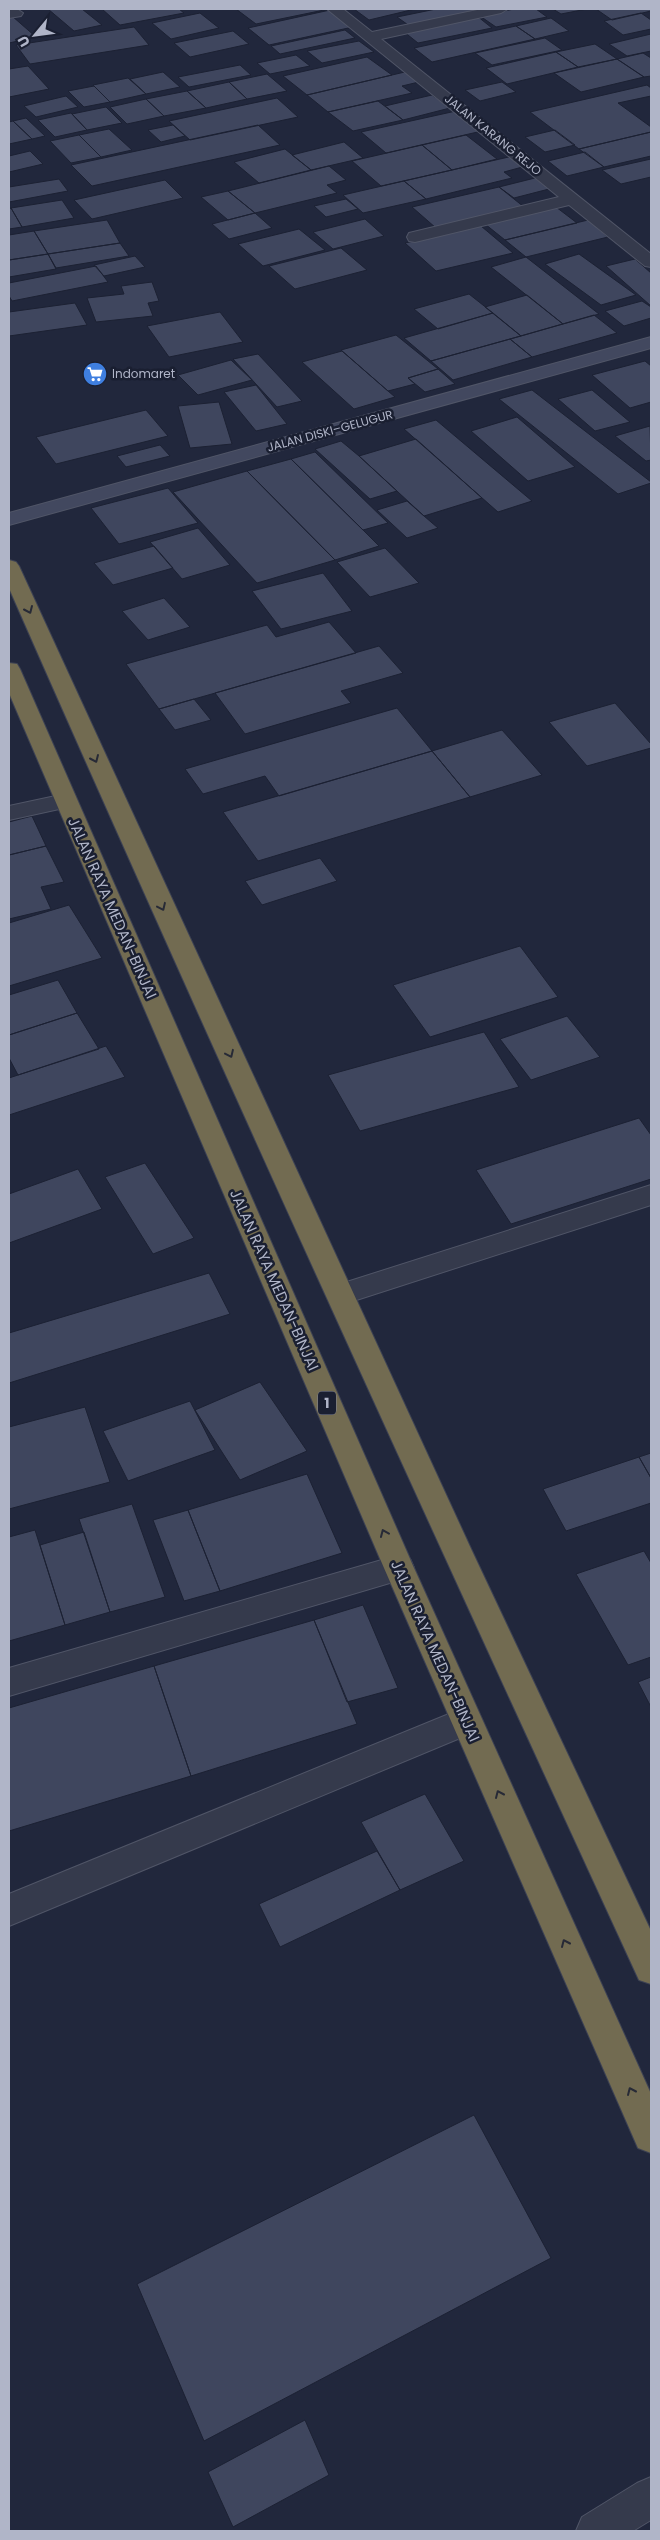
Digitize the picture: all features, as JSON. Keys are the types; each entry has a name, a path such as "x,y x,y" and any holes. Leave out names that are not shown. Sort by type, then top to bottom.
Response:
{"highway":[{"path":"9,566 110,792 457,1551 651,1968"},
{"name":"JALAN RAYA MEDAN-BINJAI","path":"9,669 466,1721 651,2135"}],"main road":[{"name":"JALAN DISKI–GELUGUR","path":"9,519 651,342"}],"street":[{"name":"JALAN KARANG REJO","path":"334,9 651,262"},
{"path":"370,37 501,9"},
{"path":"415,237 572,199"},
{"path":"9,812 65,801"},
{"path":"341,1294 651,1195"},
{"path":"9,1682 399,1568"},
{"path":"9,1910 466,1721"},
{"path":"596,2531 651,2498"}],"building":[{"path":"48,9 82,9 102,25 74,31"},
{"path":"102,9 179,9 184,13 120,25"},
{"path":"236,9 329,9 256,24"},
{"path":"354,9 415,9 369,20"},
{"path":"436,9 491,9 411,27 397,17"},
{"path":"514,9 536,9 547,17 496,27 480,16"},
{"path":"553,9 587,9 561,14"},
{"path":"596,9 651,9 651,11 612,20"},
{"path":"330,10 353,27 269,45 248,28"},
{"path":"200,13 219,28 171,39 152,23"},
{"path":"641,13 651,20 651,29 623,35 604,21"},
{"path":"12,16 36,37 9,43 9,17"},
{"path":"477,16 492,28 418,43 403,31"},
{"path":"551,18 569,31 535,39 516,26"},
{"path":"516,26 535,39 432,62 414,48"},
{"path":"134,27 149,45 30,64 16,45"},
{"path":"345,30 355,38 280,54 271,46"},
{"path":"233,31 249,44 190,57 174,43"},
{"path":"651,34 651,51 627,56 609,44"},
{"path":"545,38 562,50 492,65 475,53"},
{"path":"359,41 374,52 322,63 307,51"},
{"path":"595,44 617,59 578,67 556,52"},
{"path":"556,52 578,67 507,84 486,68"},
{"path":"643,53 651,58 651,76 644,77 617,59"},
{"path":"296,55 310,66 270,74 257,63"},
{"path":"367,57 392,75 307,95 283,76"},
{"path":"617,59 644,77 581,92 554,73"},
{"path":"240,65 251,75 189,87 178,77"},
{"path":"28,66 49,89 9,97 9,69"},
{"path":"409,71 423,81 402,86 412,93 328,112 307,95"},
{"path":"163,72 180,87 146,94 130,79"},
{"path":"267,74 287,91 247,99 229,82"},
{"path":"128,78 146,94 110,102 93,85"},
{"path":"229,82 247,99 206,108 187,91"},
{"path":"502,82 516,92 480,101 465,90"},
{"path":"647,85 651,88 651,96 618,103 651,127 651,132 579,149 530,112"},
{"path":"94,86 110,102 84,107 68,91"},
{"path":"187,91 206,108 164,116 146,99"},
{"path":"432,95 450,108 403,120 385,106"},
{"path":"66,96 78,107 36,117 24,106"},
{"path":"277,98 298,117 190,140 169,121"},
{"path":"146,99 164,116 127,124 110,107"},
{"path":"378,101 403,120 353,131 328,112"},
{"path":"106,107 122,123 87,130 72,114"},
{"path":"456,111 482,131 386,153 361,132"},
{"path":"71,113 87,130 55,137 38,120"},
{"path":"26,118 45,136 32,139 13,121"},
{"path":"13,121 32,139 9,144 9,122"},
{"path":"173,125 185,136 161,142 148,130"},
{"path":"258,125 280,145 92,186 71,165"},
{"path":"109,129 132,150 101,157 79,135"},
{"path":"555,130 575,145 545,152 525,137"},
{"path":"651,132 651,156 604,167 579,149"},
{"path":"79,135 101,157 71,163 50,141"},
{"path":"466,135 497,159 452,170 422,145"},
{"path":"344,142 363,158 311,170 292,155"},
{"path":"422,145 452,170 381,186 352,161"},
{"path":"285,149 311,170 259,183 234,162"},
{"path":"30,151 43,164 9,172 9,156"},
{"path":"585,152 604,167 567,176 548,161"},
{"path":"513,156 526,166 504,172 512,178 426,199 404,181"},
{"path":"651,159 651,177 621,184 602,170"},
{"path":"329,166 346,180 327,185 337,193 255,213 228,191"},
{"path":"535,178 549,189 514,198 499,187"},
{"path":"59,179 68,191 9,202 9,187"},
{"path":"165,180 183,198 92,219 74,200"},
{"path":"404,181 426,199 363,213 343,195"},
{"path":"499,187 524,207 436,228 412,207"},
{"path":"228,191 255,213 228,220 201,197"},
{"path":"346,199 358,209 326,217 314,206"},
{"path":"62,200 74,218 22,227 11,208"},
{"path":"556,207 577,223 505,240 485,224"},
{"path":"11,208 22,227 9,229 9,209"},
{"path":"255,213 272,228 229,239 212,224"},
{"path":"365,219 384,236 333,249 313,232"},
{"path":"107,220 120,243 48,254 34,231"},
{"path":"588,220 608,237 526,257 505,240"},
{"path":"481,226 513,253 436,271 405,243"},
{"path":"299,229 325,250 263,266 238,244"},
{"path":"34,231 48,254 9,260 9,235"},
{"path":"120,243 129,256 56,268 48,254"},
{"path":"341,248 367,270 295,289 269,266"},
{"path":"48,254 56,269 9,277 9,260"},
{"path":"579,254 636,295 601,305 545,264"},
{"path":"135,256 145,267 104,276 94,265"},
{"path":"526,257 599,314 563,324 491,267"},
{"path":"635,259 651,273 651,306 606,266"},
{"path":"96,266 108,282 12,301 9,296 9,283"},
{"path":"152,282 159,301 148,303 153,316 96,322 87,298 124,294 121,286"},
{"path":"469,294 493,313 438,329 414,309"},
{"path":"527,295 563,324 521,336 485,307"},
{"path":"642,301 651,307 651,318 624,326 605,311"},
{"path":"75,303 87,325 9,336 9,312"},
{"path":"220,312 243,342 169,357 147,326"},
{"path":"493,313 521,336 431,361 404,338"},
{"path":"594,315 617,333 532,357 510,339"},
{"path":"396,335 438,369 408,378 415,384 388,391 341,350"},
{"path":"510,339 532,357 453,380 431,361"},
{"path":"342,351 395,397 354,409 302,362"},
{"path":"258,354 302,401 277,407 233,359"},
{"path":"231,360 252,380 198,395 178,375"},
{"path":"645,361 651,366 651,402 630,408 592,375"},
{"path":"438,369 455,384 425,392 408,378"},
{"path":"256,385 287,424 256,431 224,392"},
{"path":"532,390 651,483 618,494 499,399"},
{"path":"592,390 630,422 595,431 558,399"},
{"path":"219,402 232,444 190,448 178,406"},
{"path":"146,410 168,436 56,464 36,437"},
{"path":"517,417 575,467 528,481 471,431"},
{"path":"436,420 532,501 498,512 404,429"},
{"path":"650,426 651,460 646,461 615,436"},
{"path":"416,439 482,498 424,516 359,456"},
{"path":"341,441 397,491 370,499 315,449"},
{"path":"160,445 170,456 126,467 117,456"},
{"path":"315,452 388,523 363,530 291,459"},
{"path":"291,459 379,546 335,560 247,471"},
{"path":"247,471 335,560 257,583 173,492"},
{"path":"168,488 198,523 119,544 91,508"},
{"path":"407,501 438,528 407,538 377,510"},
{"path":"198,528 230,565 182,579 150,542"},
{"path":"154,546 173,568 113,585 94,563"},
{"path":"385,548 419,583 370,597 337,562"},
{"path":"323,573 352,611 281,629 252,591"},
{"path":"164,598 190,627 148,640 122,611"},
{"path":"329,622 356,653 159,709 126,664 267,625 276,637"},
{"path":"379,646 403,673 341,691 351,703 245,734 215,693"},
{"path":"194,699 211,720 175,730 159,709"},
{"path":"615,703 651,744 651,748 587,766 549,722"},
{"path":"397,708 432,751 279,796 265,776 203,794 185,769"},
{"path":"502,730 542,775 470,797 432,751"},
{"path":"432,751 470,797 258,861 223,812"},
{"path":"32,816 46,846 9,855 9,822"},
{"path":"46,846 64,882 41,887 51,909 9,919 9,855"},
{"path":"320,858 337,881 262,905 245,881"},
{"path":"69,905 102,958 9,986 9,923"},
{"path":"520,946 558,997 430,1037 393,985"},
{"path":"58,980 77,1013 9,1035 9,995"},
{"path":"77,1013 99,1049 18,1075 9,1058 9,1035"},
{"path":"567,1016 600,1057 531,1080 500,1039"},
{"path":"484,1032 519,1087 360,1131 328,1075"},
{"path":"106,1046 125,1077 9,1115 9,1078"},
{"path":"639,1118 651,1135 651,1179 511,1224 476,1170"},
{"path":"145,1163 194,1238 153,1254 105,1177"},
{"path":"78,1169 102,1209 9,1243 9,1194"},
{"path":"209,1273 230,1314 9,1383 9,1333"},
{"path":"260,1382 307,1451 240,1480 195,1410"},
{"path":"190,1401 215,1450 128,1481 103,1431"},
{"path":"85,1407 110,1482 9,1509 9,1427"},
{"path":"651,1453 651,1478 639,1457"},
{"path":"639,1457 651,1478 651,1503 566,1531 543,1489"},
{"path":"307,1474 342,1553 220,1591 188,1510"},
{"path":"132,1504 165,1597 110,1612 79,1519"},
{"path":"188,1510 220,1591 184,1601 153,1520"},
{"path":"35,1530 65,1625 9,1641 9,1537"},
{"path":"84,1532 110,1612 65,1625 40,1545"},
{"path":"644,1551 651,1563 651,1657 628,1665 576,1574"},
{"path":"363,1605 398,1688 347,1702 314,1620"},
{"path":"314,1620 357,1724 191,1776 154,1666"},
{"path":"154,1666 191,1776 9,1831 9,1708"},
{"path":"651,1677 651,1707 638,1682"},
{"path":"425,1794 464,1861 400,1890 361,1822"},
{"path":"377,1851 400,1890 280,1947 259,1904"},
{"path":"474,2115 551,2258 204,2441 137,2284"},
{"path":"305,2420 329,2475 233,2527 208,2472"}],"place":[{"name":"Indomaret","path":"95,374"}]}
